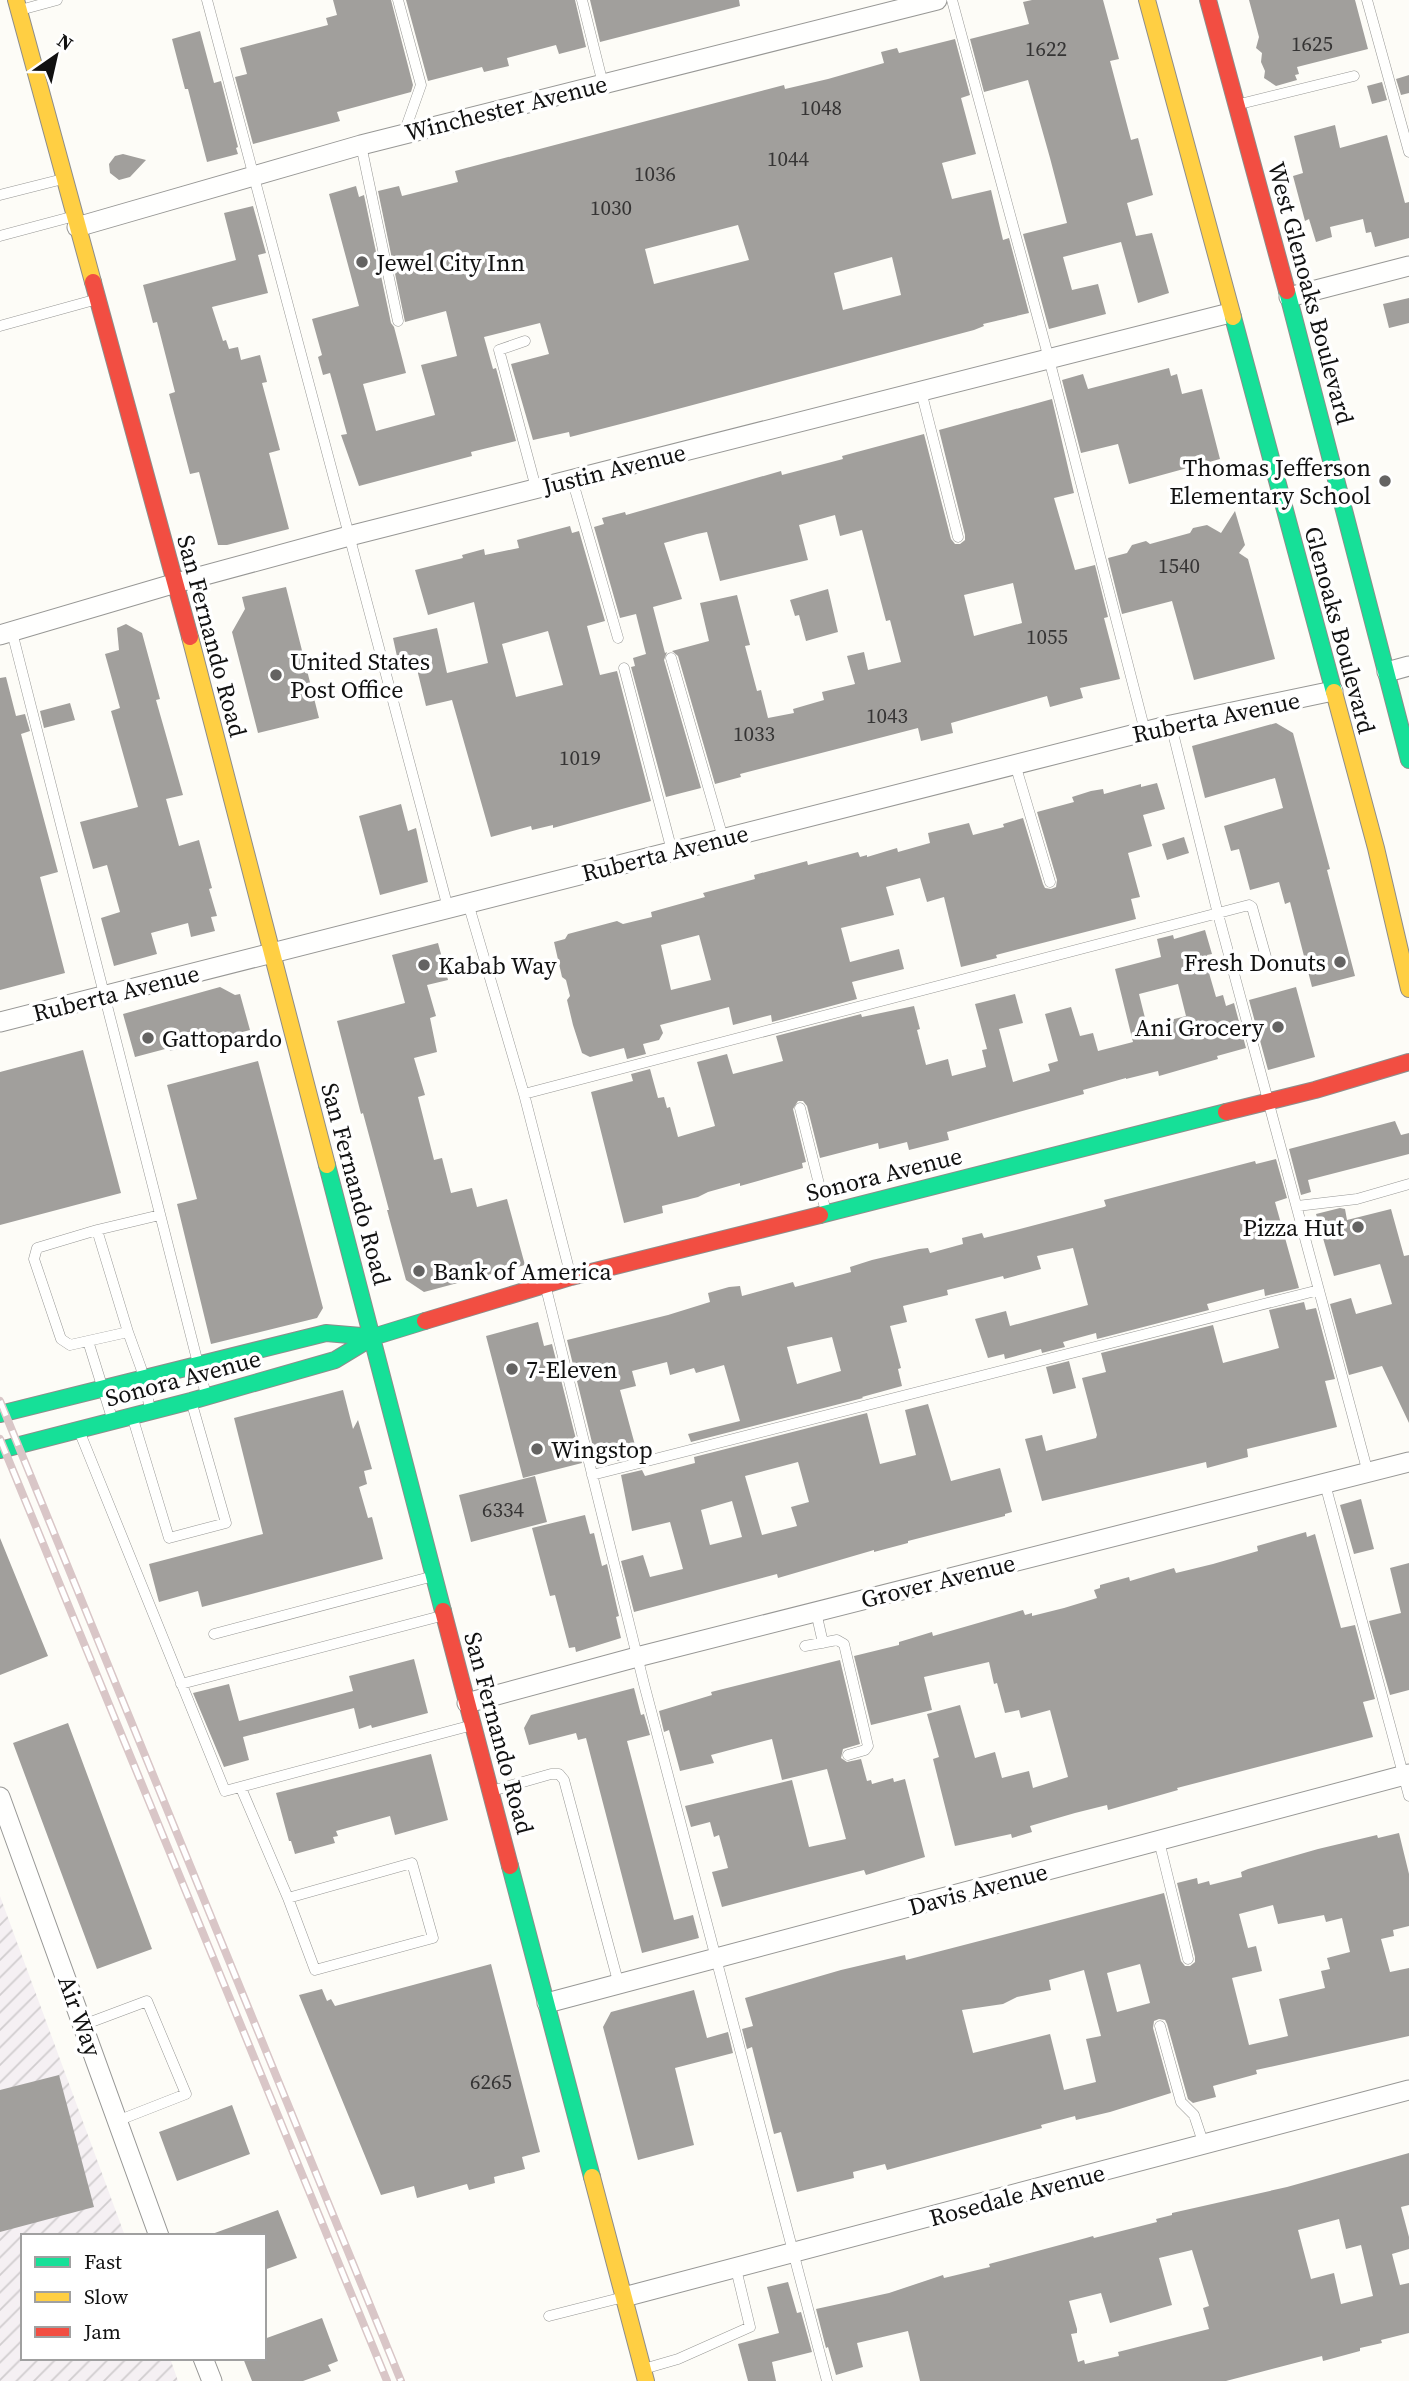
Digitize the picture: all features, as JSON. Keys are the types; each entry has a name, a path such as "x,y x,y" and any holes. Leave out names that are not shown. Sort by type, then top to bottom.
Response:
{"main road":[{"name":"Glenoaks Boulevard","path":"1147,0 1376,848 1409,989"},
{"name":"West Glenoaks Boulevard","path":"1208,0 1289,297 1409,760"},
{"name":"San Fernando Road","path":"18,5 63,178 176,583 472,1725 645,2375"},
{"name":"Sonora Avenue","path":"0,1414 98,1403 149,1388 198,1385 335,1360 373,1338 571,1276 1315,1090 1409,1062"},
{"name":"Sonora Avenue","path":"0,1450 151,1411 242,1356 327,1333 373,1338"},
{"path":"79,1429 98,1403"}],"street":[{"name":"Winchester Avenue","path":"75,221 253,176 361,145 937,0"},
{"path":"1289,297 1409,266"},
{"name":"Justin Avenue","path":"6,634 176,583 349,536 1230,313"},
{"path":"1387,672 1409,666"},
{"name":"Ruberta Avenue","path":"0,1022 1145,731 1333,691"},
{"name":"Grover Avenue","path":"467,1703 637,1657 1409,1462"},
{"name":"Davis Avenue","path":"547,2003 1406,1774"},
{"name":"Air Way","path":"0,1797 158,2234"},
{"name":"Rosedale Avenue","path":"624,2297 1409,2090"},
{"path":"205,2360 212,2381"}],"lane":[{"path":"18,5 57,0"},
{"path":"207,0 448,908"},
{"path":"398,0 421,85 404,134"},
{"path":"582,0 603,84"},
{"path":"952,0 1049,359 1145,731"},
{"path":"1367,0 1409,152"},
{"path":"1237,105 1354,76"},
{"path":"361,145 398,321"},
{"path":"0,195 63,178"},
{"path":"0,236 75,221"},
{"path":"0,326 98,299"},
{"path":"525,341 499,350 536,488"},
{"path":"921,391 958,537"},
{"path":"572,479 618,638"},
{"path":"6,634 105,996 160,1215 226,1523 169,1538 132,1415"},
{"path":"671,659 723,838"},
{"path":"624,667 672,851"},
{"path":"1171,725 1218,914 1368,1473"},
{"path":"1015,764 1049,882"},
{"path":"468,903 524,1094 571,1276"},
{"path":"524,1094 1249,905 1252,907 1266,957"},
{"path":"800,1108 827,1212"},
{"path":"1297,1206 1357,1199 1409,1184"},
{"path":"128,1332 70,1345 61,1339 34,1259 37,1248 160,1215"},
{"path":"97,1230 128,1332 149,1388 151,1411"},
{"path":"545,1284 637,1657 827,2381"},
{"path":"592,1475 1319,1290"},
{"path":"88,1341 98,1403 113,1420"},
{"path":"79,1429 225,1791 472,1725"},
{"path":"1325,1484 1406,1774 1409,1796"},
{"path":"214,1634 434,1576"},
{"path":"816,1612 823,1643"},
{"path":"181,1684 445,1615"},
{"path":"805,1647 837,1640 844,1644 868,1746 865,1750 848,1755"},
{"path":"491,1792 551,1774 559,1774 564,1780 619,1985"},
{"path":"242,1788 315,1970 433,1938 412,1863 288,1898"},
{"path":"1159,1841 1188,1959"},
{"path":"83,2025 147,2001 186,2094 117,2121"},
{"path":"1160,2026 1181,2102 1194,2115 1204,2145"},
{"path":"645,2375 750,2327 736,2269"},
{"path":"549,2316 624,2297"}],"shaded area":[{"path":"0,1896 124,2234 21,2234 21,2360 171,2360 178,2381 0,2381"}],"building":[{"path":"333,0 391,0 413,85 411,92 337,112 340,121 253,144 235,77 247,74 240,48 328,25 326,18 337,15"},
{"path":"406,0 575,0 586,47 559,54 556,45 507,58 509,66 484,72 482,67 428,81"},
{"path":"590,0 739,0 740,6 600,42"},
{"path":"1103,0 1119,59 1110,61 1131,140 1138,138 1153,195 1127,203 1136,236 1152,233 1169,293 1138,303 1121,242 1063,257 1072,290 1098,284 1106,314 1049,329 1023,234 1067,223 1050,158 1028,80 984,92 970,39 1029,24 1023,2"},
{"path":"1249,0 1355,0 1368,49 1297,67 1297,80 1276,86 1264,78 1262,53 1256,48 1259,37"},
{"path":"200,31 214,83 221,81 238,147 238,154 207,162 172,39"},
{"path":"955,39 970,95 961,98 976,154 942,163 952,199 991,190 1003,240 1009,238 1029,313 570,437 569,432 533,440 511,364 549,354 540,323 484,337 493,369 496,368 516,441 471,452 472,456 359,486 341,435 347,434 330,373 323,375 318,357 322,355 312,319 359,306 329,194 356,186 359,197 364,195 391,323 406,373 363,384 376,431 435,415 421,365 457,356 446,311 405,322 378,191 399,186 402,196 458,182 455,171 784,85 785,89 828,79 884,63 881,52 897,48 899,53","holes":["738,225 749,260 654,284 645,249","892,257 901,295 843,310 834,273"]},
{"path":"1409,75 1409,93 1401,95 1396,79"},
{"path":"1382,82 1387,100 1372,104 1367,86"},
{"path":"1335,125 1340,148 1387,135 1405,203 1409,202 1409,238 1375,247 1371,232 1366,233 1363,219 1330,227 1332,237 1316,242 1309,219 1305,221 1293,176 1303,173 1294,136"},
{"path":"123,154 146,160 130,177 119,180 110,173 109,164 115,156"},
{"path":"253,206 266,253 258,255 268,293 212,307 223,341 226,340 229,349 238,347 241,360 260,355 267,382 262,383 280,450 269,453 289,529 218,545 199,472 190,474 169,394 175,392 157,322 153,323 143,285 236,260 224,213"},
{"path":"1409,298 1409,323 1389,328 1383,304"},
{"path":"1169,368 1171,376 1177,374 1182,394 1202,389 1220,459 1129,484 1118,444 1081,453 1062,380 1083,374 1088,389"},
{"path":"1052,399 1074,493 1054,498 1075,570 1095,565 1108,617 1104,618 1120,679 1080,688 1083,698 1050,707 1047,696 951,723 953,733 921,741 918,728 740,774 741,777 715,784 678,656 672,651 709,641 700,603 737,595 750,645 745,646 757,691 761,690 768,718 794,713 793,709 824,700 822,692 855,684 847,656 864,652 868,670 901,662 890,620 886,621 862,530 840,536 835,515 799,525 808,560 720,581 707,532 697,534 664,543 682,599 653,607 665,653 667,652 664,660 701,788 666,797 631,667 635,666 633,658 646,654 636,614 620,618 594,527 604,524 602,518 625,512 626,515 781,471 782,475 924,434 951,539 955,544 960,544 965,540 965,535 939,430","holes":["1013,583 1022,623 974,636 964,595"]},
{"path":"1235,511 1245,545 1239,553 1248,559 1275,659 1194,680 1172,601 1122,614 1108,558 1127,553 1132,545 1146,541 1150,544 1190,533 1193,528 1207,525 1221,533"},
{"path":"570,526 572,533 579,531 605,621 587,626 600,675 617,671 651,801 553,828 553,825 532,830 531,826 491,837 452,700 426,706 414,657 398,661 393,638 437,628 447,673 488,663 474,602 428,615 415,570 463,558 462,555 484,549 485,555 519,548 517,540","holes":["548,631 563,685 516,697 502,644"]},
{"name":"United States Post Office","path":"286,587 319,718 258,733 232,632 245,609 242,597"},
{"path":"828,589 838,632 806,641 799,615 795,616 790,600"},
{"path":"126,624 142,633 160,699 156,700 183,795 166,799 179,846 199,840 217,916 211,917 215,931 191,937 188,923 151,933 157,954 114,966 101,918 120,912 107,865 93,869 80,822 138,807 111,711 120,708 105,654 119,650 117,628"},
{"path":"6,677 16,716 25,714 30,731 21,734 58,872 40,877 65,973 0,990 0,678"},
{"path":"70,703 75,720 44,728 40,711"},
{"path":"1276,723 1293,733 1330,869 1327,870 1355,976 1312,987 1290,902 1285,904 1279,882 1250,890 1239,849 1231,851 1224,826 1283,808 1275,778 1205,798 1192,746"},
{"path":"1157,783 1165,809 1143,815 1152,846 1128,853 1140,897 1131,899 1136,919 996,955 997,958 961,967 944,897 927,902 920,878 886,887 894,915 841,928 850,962 899,949 904,969 852,982 857,999 772,1022 771,1015 733,1025 729,1007 660,1025 663,1033 659,1040 643,1044 646,1054 627,1059 624,1048 590,1057 582,1053 567,1000 570,996 566,980 562,977 554,942 565,939 568,934 617,921 623,924 652,917 651,912 705,897 703,893 755,879 754,875 807,861 808,865 858,852 860,857 867,857 897,848 898,852 930,843 928,833 969,823 973,835 1004,827 1003,824 1023,818 1043,884 1045,888 1051,889 1056,887 1057,880 1037,812 1074,802 1072,797 1091,791 1103,789 1104,794 1141,784 1141,787","holes":["699,935 711,980 671,990 661,945"]},
{"path":"401,804 408,831 416,828 428,882 380,895 359,816"},
{"path":"1184,837 1189,853 1167,860 1162,844"},
{"path":"1205,930 1212,954 1207,955 1207,966 1216,997 1223,995 1226,1006 1234,1003 1246,1048 1159,1076 1158,1071 1083,1090 1084,1094 947,1132 949,1140 909,1150 907,1142 879,1149 878,1143 820,1158 807,1106 803,1101 798,1101 793,1109 806,1162 802,1163 803,1168 662,1206 663,1213 624,1223 591,1092 633,1081 631,1074 650,1069 658,1098 664,1097 667,1108 670,1107 678,1137 715,1126 697,1062 727,1054 733,1074 783,1061 776,1036 861,1014 862,1017 914,1006 926,1065 948,1059 952,1076 986,1067 982,1050 987,1049 975,1004 1015,994 1023,1023 999,1029 1013,1082 1050,1071 1048,1064 1058,1061 1045,1014 1071,1007 1080,1036 1093,1033 1098,1051 1133,1042 1115,969 1161,957 1157,939 1173,935 1174,939","holes":["1178,984 1186,1016 1147,1026 1139,994"]},
{"path":"438,943 448,980 427,985 436,1016 430,1018 437,1052 414,1058 425,1095 418,1097 434,1160 442,1158 451,1193 472,1188 477,1207 507,1199 525,1265 424,1292 406,1280 337,1021 405,1003 392,955"},
{"path":"220,987 235,995 240,994 250,1030 170,1051 169,1048 135,1057 123,1014"},
{"path":"1296,987 1315,1057 1268,1070 1249,1000"},
{"path":"83,1050 121,1193 0,1225 0,1072"},
{"path":"258,1061 323,1308 317,1318 211,1344 177,1204 197,1199 167,1085"},
{"path":"1395,1121 1401,1135 1409,1133 1409,1154 1308,1180 1311,1192 1301,1195 1289,1149"},
{"path":"1276,1159 1287,1198 1275,1202 1299,1288 1265,1296 1264,1289 1207,1304 1209,1310 1097,1339 1096,1333 1063,1342 1065,1347 1042,1353 1041,1349 1005,1359 1004,1354 988,1358 975,1319 1006,1311 1010,1326 1088,1305 1073,1248 1037,1256 1041,1269 947,1290 948,1295 903,1306 907,1322 890,1326 901,1368 898,1369 902,1386 863,1398 691,1442 688,1434 740,1421 724,1365 696,1373 694,1368 670,1375 667,1362 632,1371 636,1386 620,1390 638,1456 617,1461 616,1455 596,1459 567,1340 710,1302 708,1293 729,1287 740,1286 742,1296 793,1282 795,1287 851,1272 850,1267 872,1260 919,1249 928,1248 930,1253 963,1244 962,1238 982,1233 984,1238 1016,1230 1104,1207 1104,1200 1255,1161 1256,1164","holes":["832,1337 841,1371 797,1384 787,1347"]},
{"path":"1345,1209 1347,1220 1391,1209 1404,1256 1409,1255 1409,1423 1382,1366 1349,1375 1330,1304 1351,1298 1356,1314 1392,1304 1380,1264 1334,1276 1316,1214"},
{"path":"1304,1302 1306,1310 1316,1308 1335,1379 1325,1381 1337,1427 1247,1449 1248,1457 1207,1468 1206,1462 1042,1501 1025,1439 1042,1435 1046,1451 1096,1438 1082,1378 1106,1372 1101,1353 1213,1325 1223,1363 1279,1348 1269,1310"},
{"path":"538,1322 544,1346 552,1344 582,1463 523,1478 486,1336"},
{"path":"1069,1361 1076,1388 1053,1394 1046,1367"},
{"path":"343,1390 353,1429 358,1420 372,1469 364,1471 367,1484 359,1487 368,1518 372,1517 383,1559 202,1607 198,1591 159,1602 149,1564 263,1534 234,1418"},
{"path":"928,1404 951,1481 1000,1468 1012,1512 778,1578 777,1574 634,1612 621,1561 643,1555 650,1577 683,1569 670,1522 632,1531 621,1475 642,1470 645,1476 695,1463 694,1457 867,1413 880,1464 916,1455 905,1410","holes":["798,1462 809,1502 791,1507 797,1526 762,1535 745,1476","732,1501 742,1537 710,1545 701,1510"]},
{"path":"535,1476 547,1522 471,1542 459,1495"},
{"path":"1361,1499 1374,1549 1354,1554 1340,1505"},
{"path":"585,1515 590,1534 594,1533 602,1566 607,1564 619,1616 616,1617 621,1638 576,1652 575,1647 569,1648 555,1595 550,1596 532,1528"},
{"path":"1306,1532 1307,1537 1315,1534 1341,1628 1355,1625 1375,1699 1363,1702 1373,1737 1177,1788 1178,1790 1108,1810 1107,1805 1075,1813 1030,1826 1032,1832 1012,1838 1011,1834 955,1846 933,1759 939,1757 927,1714 960,1705 975,1758 995,1752 1002,1778 1029,1771 1033,1788 1068,1777 1050,1710 1021,1718 1019,1710 1005,1713 989,1662 924,1677 932,1710 871,1725 854,1656 899,1645 899,1642 932,1632 933,1636 1023,1610 1025,1615 1032,1613 1032,1616 1064,1608 1097,1598 1094,1590 1100,1588 1100,1585 1129,1577 1130,1581 1174,1568 1176,1573 1213,1564 1258,1551 1257,1546"},
{"path":"0,1538 48,1656 0,1675"},
{"path":"1409,1563 1409,1690 1390,1695 1369,1621 1401,1613 1390,1568"},
{"path":"414,1659 428,1713 359,1729 354,1708 243,1737 249,1760 224,1767 193,1693 229,1684 239,1721 353,1691 349,1676"},
{"path":"840,1660 860,1744 843,1749 841,1758 847,1762 861,1759 867,1781 871,1780 872,1784 893,1778 894,1782 905,1779 925,1857 866,1875 864,1870 722,1907 712,1872 728,1868 719,1835 714,1837 710,1822 691,1827 685,1806 792,1780 809,1847 846,1839 827,1769 782,1780 772,1739 711,1755 714,1763 680,1771 669,1730 664,1732 659,1711 712,1695 711,1692"},
{"path":"634,1688 650,1735 627,1741 674,1920 693,1915 699,1938 642,1953 586,1738 578,1740 576,1733 529,1745 524,1728 531,1715"},
{"path":"68,1723 152,1949 97,1969 13,1743"},
{"path":"431,1754 448,1820 395,1835 390,1816 336,1831 338,1836 333,1837 335,1843 295,1854 276,1793"},
{"path":"1399,1833 1409,1874 1409,1926 1393,1930 1394,1936 1381,1939 1390,1972 1409,1968 1409,2036 1256,2070 1257,2074 1213,2086 1216,2097 1193,2103 1188,2099 1167,2024 1165,2020 1159,2019 1154,2021 1153,2028 1171,2093 1110,2112 1076,2120 1075,2116 1041,2125 1042,2128 887,2170 885,2164 853,2172 854,2178 797,2192 781,2132 774,2134 752,2047 747,2049 742,2029 753,2026 745,1998 841,1970 905,1955 906,1960 1164,1893 1181,1961 1185,1966 1190,1966 1195,1962 1195,1957 1177,1883 1197,1878 1198,1884 1209,1881 1210,1885 1242,1877 1241,1872 1248,1869 1318,1849 1377,1835 1378,1838","holes":["1273,1905 1278,1924 1324,1915 1326,1922 1342,1918 1350,1952 1327,1958 1330,1969 1321,1971 1325,1988 1279,1999 1288,2036 1249,2045 1232,1978 1262,1971 1256,1946 1248,1948 1239,1914","1140,1964 1150,2003 1117,2012 1107,1973","1084,1970 1101,2036 1086,2039 1096,2082 1064,2090 1050,2034 973,2053 962,2010 1003,2004 1017,1997 1051,1990 1049,1980"]},
{"path":"491,1964 540,2152 522,2157 525,2169 494,2177 495,2183 469,2190 467,2184 417,2198 414,2186 381,2195 299,1995 322,1989 327,2001 331,1999 335,2006"},
{"path":"694,1990 707,2038 728,2032 733,2053 675,2068 694,2145 638,2160 603,2027 611,2012"},
{"path":"59,2075 94,2207 0,2232 0,2090"},
{"path":"232,2105 250,2154 177,2181 159,2132"},
{"path":"1409,2153 1409,2205 1401,2207 1409,2237 1409,2249 1392,2254 1400,2285 1409,2283 1409,2333 1323,2361 1322,2356 1226,2381 920,2381 908,2331 857,2343 863,2367 836,2375 816,2309 889,2293 943,2275 944,2278 990,2267 989,2264 1157,2222 1156,2219 1172,2213 1287,2187","holes":["1339,2219 1346,2249 1361,2245 1373,2296 1341,2304 1334,2273 1311,2279 1298,2230","1192,2250 1209,2306 1203,2308 1209,2329 1118,2352 1119,2356 1085,2364 1084,2360 1078,2362 1071,2334 1077,2333 1077,2329 1069,2301 1101,2293 1110,2323 1172,2305 1159,2258"]},
{"path":"278,2210 297,2258 266,2269 266,2234 212,2234"},
{"path":"788,2282 797,2313 801,2312 812,2352 772,2362 776,2381 748,2381 738,2344 779,2333 767,2287"},
{"path":"322,2318 338,2361 328,2365 331,2371 303,2381 252,2381 244,2360 266,2360 266,2338"}],"railway":[{"path":"0,1401 401,2381"},
{"path":"0,1439 387,2381"}],"traffic: fast":[{"path":"1287,291 1409,760"},
{"path":"1233,317 1334,692"},
{"path":"820,1215 1226,1112"},
{"path":"327,1165 443,1611"},
{"path":"0,1450 191,1401 335,1360 373,1337 425,1321"},
{"path":"0,1414 326,1333 373,1337"},
{"path":"510,1866 592,2177"}],"traffic: slow":[{"path":"16,0 93,282"},
{"path":"1147,0 1233,317"},
{"path":"190,637 327,1165"},
{"path":"1334,692 1376,848 1409,989"},
{"path":"592,2177 646,2381"}],"traffic: jam":[{"path":"1208,0 1287,291"},
{"path":"93,282 190,637"},
{"path":"1226,1112 1315,1090 1409,1062"},
{"path":"425,1321 571,1277 820,1215"},
{"path":"443,1611 510,1866"}],"place":[{"name":"Jewel City Inn","path":"362,262"},
{"name":"Thomas Jefferson Elementary School","path":"1385,481"},
{"name":"United States Post Office","path":"276,675"},
{"name":"Fresh Donuts","path":"1340,962"},
{"name":"Kabab Way","path":"424,965"},
{"name":"Ani Grocery","path":"1278,1027"},
{"name":"Gattopardo","path":"148,1038"},
{"name":"Pizza Hut","path":"1358,1227"},
{"name":"Bank of America","path":"419,1271"},
{"name":"7-Eleven","path":"512,1369"},
{"name":"Wingstop","path":"537,1449"}]}
